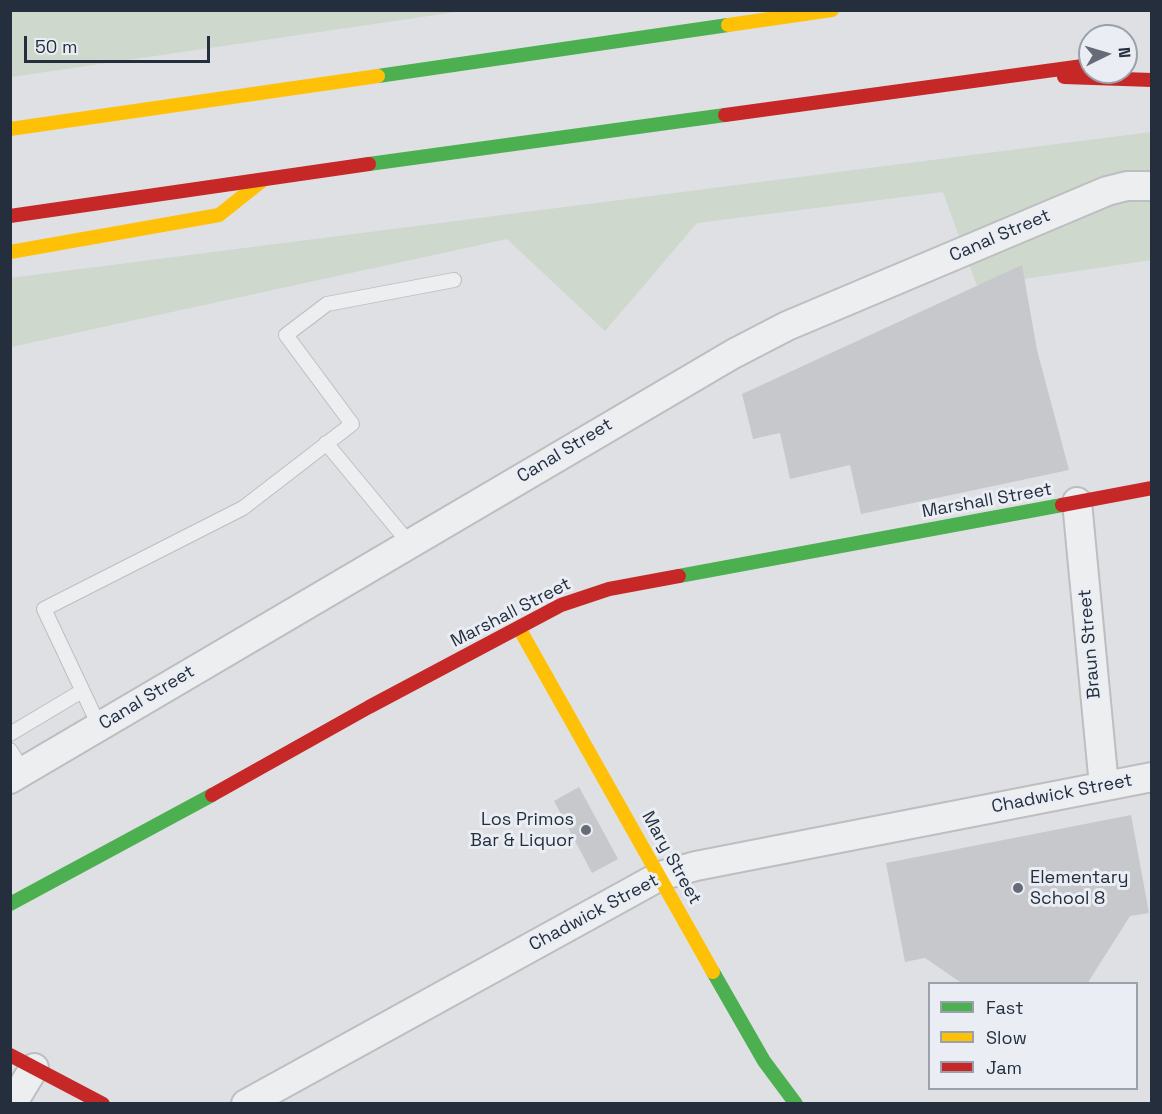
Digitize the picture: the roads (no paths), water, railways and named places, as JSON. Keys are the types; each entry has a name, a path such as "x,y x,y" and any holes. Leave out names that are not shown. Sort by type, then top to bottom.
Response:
{"main road":[{"path":"10,129 832,10"},
{"path":"10,216 266,178 1078,67"},
{"path":"1017,75 1152,80"},
{"path":"10,119 70,120"},
{"path":"10,252 219,215 266,178"},
{"name":"Marshall Street","path":"10,904 561,604 609,589 1152,488"},
{"name":"Mary Street","path":"519,627 764,1061 796,1104"},
{"path":"22,1061 103,1104"}],"street":[{"name":"Canal Street","path":"15,767 102,724 678,385 787,326 1107,191 1127,186 1148,186"},
{"name":"Braun Street","path":"1077,502 1104,786"},
{"name":"Chadwick Street","path":"246,1104 660,876 696,866 1152,777"},
{"path":"12,1104 22,1061"}],"lane":[{"path":"102,724 93,713 44,609 243,508 352,424 286,335 327,304 454,280"},
{"path":"326,443 409,543"},
{"path":"10,734 82,691"}],"place":[{"name":"Los Primos Bar & Liquor","path":"586,830"},
{"name":"Elementary School 8","path":"1018,888"}]}
